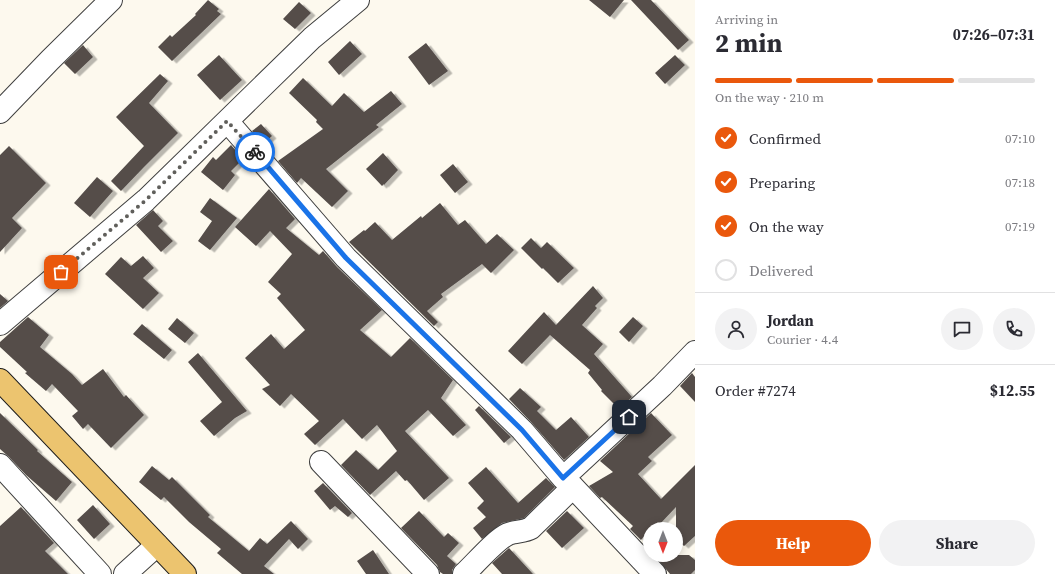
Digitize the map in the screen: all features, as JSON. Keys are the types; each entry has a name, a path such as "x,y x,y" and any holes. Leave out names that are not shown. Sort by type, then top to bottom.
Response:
{"main road":[{"path":"0,380 185,574"}],"street":[{"path":"0,112 111,0"},
{"path":"0,324 146,200 312,38 358,0"},
{"path":"227,121 346,258 522,430 568,482 654,574"},
{"path":"464,574 506,535 531,528 568,482 695,352"},
{"path":"322,462 428,574"},
{"path":"0,465 100,574"},
{"path":"125,574 157,545"}],"building":[{"path":"208,0 219,9 217,11 221,14 172,61 158,47 170,35 172,37 196,15 195,14"},
{"path":"589,0 624,0 610,17"},
{"path":"631,0 651,0 689,40 678,50"},
{"path":"299,2 311,13 295,29 283,19"},
{"path":"350,41 362,54 339,75 328,62"},
{"path":"426,43 448,71 429,85 408,57"},
{"path":"83,45 93,57 75,74 64,63"},
{"path":"219,55 242,80 220,100 197,75"},
{"path":"675,55 685,65 665,84 655,73"},
{"path":"160,74 168,81 149,103 178,133 121,191 111,181 144,146 116,117"},
{"path":"303,78 332,106 344,93 364,112 391,91 402,104 376,125 379,127 326,169 348,191 332,207 301,178 297,183 278,161 323,129 316,122 317,120 289,93"},
{"path":"261,124 272,136 263,144 252,131"},
{"path":"231,145 243,159 231,171 235,175 223,190 201,172 213,157 216,160"},
{"path":"9,146 46,183 12,218 22,228 0,252 0,155"},
{"path":"383,153 398,170 382,186 366,169"},
{"path":"453,164 468,182 455,193 440,175"},
{"path":"97,177 113,191 90,217 74,203"},
{"path":"269,189 295,219 286,228 319,255 323,251 337,267 382,310 360,330 391,357 410,338 453,380 441,398 466,425 453,436 428,410 405,431 449,478 424,500 407,480 405,481 396,471 370,495 341,465 356,450 378,470 397,451 377,425 362,439 343,419 315,445 304,434 319,421 291,394 280,406 262,389 270,385 245,358 271,334 284,349 305,330 277,298 281,294 268,282 292,254 270,231 256,246 235,227"},
{"path":"210,198 237,218 210,250 198,241 212,221 200,212"},
{"path":"440,203 458,225 465,220 486,244 497,234 514,250 491,273 482,264 441,294 443,297 427,311 438,322 434,326 349,242 375,222 392,240 421,216 422,218"},
{"path":"153,210 163,221 158,226 173,241 161,252 136,225"},
{"path":"531,238 541,248 547,242 574,268 558,283 521,248"},
{"path":"143,256 154,268 143,278 159,293 143,309 105,274 121,257 131,266"},
{"path":"593,286 603,298 595,306 597,308 582,325 603,344 594,354 632,397 619,409 601,391 602,390 588,373 590,370 550,335 522,364 508,351 544,312 556,325"},
{"path":"0,294 8,301 0,308"},
{"path":"28,317 49,335 40,347 72,374 82,385 103,369 124,397 126,395 144,415 111,448 88,424 83,429 72,416 78,411 52,384 46,391 25,373 27,372 0,347 0,342"},
{"path":"633,317 643,326 629,342 619,332"},
{"path":"177,318 194,333 185,343 168,329"},
{"path":"142,324 172,350 164,359 133,334"},
{"path":"198,353 247,411 235,418 214,436 200,421 222,402 188,362"},
{"path":"692,373 695,377 695,402 680,386"},
{"path":"520,388 541,407 537,411 556,430 571,417 589,437 564,460 509,399"},
{"path":"479,406 511,437 504,443 475,410"},
{"path":"0,413 38,450 37,451 72,482 56,501 26,475 0,449"},
{"path":"651,413 672,435 648,457 652,461 638,474 661,499 695,465 695,536 684,546 683,545 683,522 676,522 676,507 662,522 643,522 643,538 641,540 630,529 633,526 602,497 600,498 589,486 613,472 600,461"},
{"path":"152,466 169,480 172,477 210,515 208,517 249,551 260,538 267,544 291,521 308,539 298,549 289,539 264,566 274,574 242,574 217,553 221,549 189,522 164,497 161,500 139,482"},
{"path":"486,467 518,503 546,478 555,487 524,518 502,523 482,539 473,528 486,517 477,508 484,501 468,483"},
{"path":"323,483 352,513 348,517 335,506 330,510 314,491"},
{"path":"93,505 110,524 94,539 77,520"},
{"path":"21,507 54,543 45,551 68,574 0,574 0,526"},
{"path":"419,511 444,537 448,533 459,543 447,556 456,564 452,570 452,574 443,574 440,572 437,565 401,528"},
{"path":"567,511 584,528 562,548 546,531"},
{"path":"509,548 533,574 502,574 492,563"},
{"path":"373,550 389,574 366,574 357,561"},
{"path":"683,555 689,555 695,560 695,570 691,574 670,574 660,562 683,562"}],"way so far":[{"path":"61,272 146,200 227,121 255,152"}],"route":[{"path":"255,152 346,258 522,430 563,478 629,417"}]}
